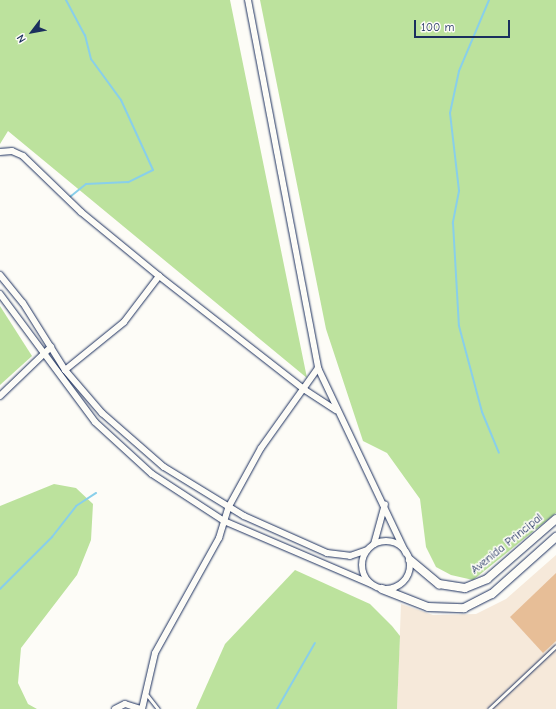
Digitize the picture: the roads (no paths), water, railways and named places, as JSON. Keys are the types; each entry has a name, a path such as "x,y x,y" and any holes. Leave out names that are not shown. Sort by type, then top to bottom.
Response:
{"street":[{"path":"248,0 318,368 337,411 385,504 408,556 410,569 402,583 382,589"},
{"path":"0,152 12,151 23,156 81,212 159,276 305,390 337,411"},
{"path":"0,275 51,347 65,370 132,442 164,467 228,508 327,553 350,556 367,550 374,544 385,504"},
{"path":"65,370 124,322 159,276"},
{"path":"0,294 41,354 118,445 152,474 224,521 382,589 428,607 464,608 492,594 556,537"},
{"path":"0,396 41,354 51,347"},
{"path":"114,709 125,704 141,709 147,695 155,653 219,538 228,508 261,448 305,390 318,368"},
{"name":"Avenida Principal","path":"408,556 439,584 465,588 487,579 556,519"},
{"path":"374,544 392,542 408,556"},
{"path":"367,550 362,568 371,584"}],"lane":[{"path":"488,709 556,646"},
{"path":"147,695 158,709"}],"waterway":[{"path":"66,0 85,35 91,59 121,100 153,170 128,182 86,184 69,198"},
{"path":"489,0 459,71 450,113 459,191 453,223 459,326 482,412 499,453"},
{"path":"0,589 52,537 76,506 96,493"},
{"path":"277,709 315,643"}]}
